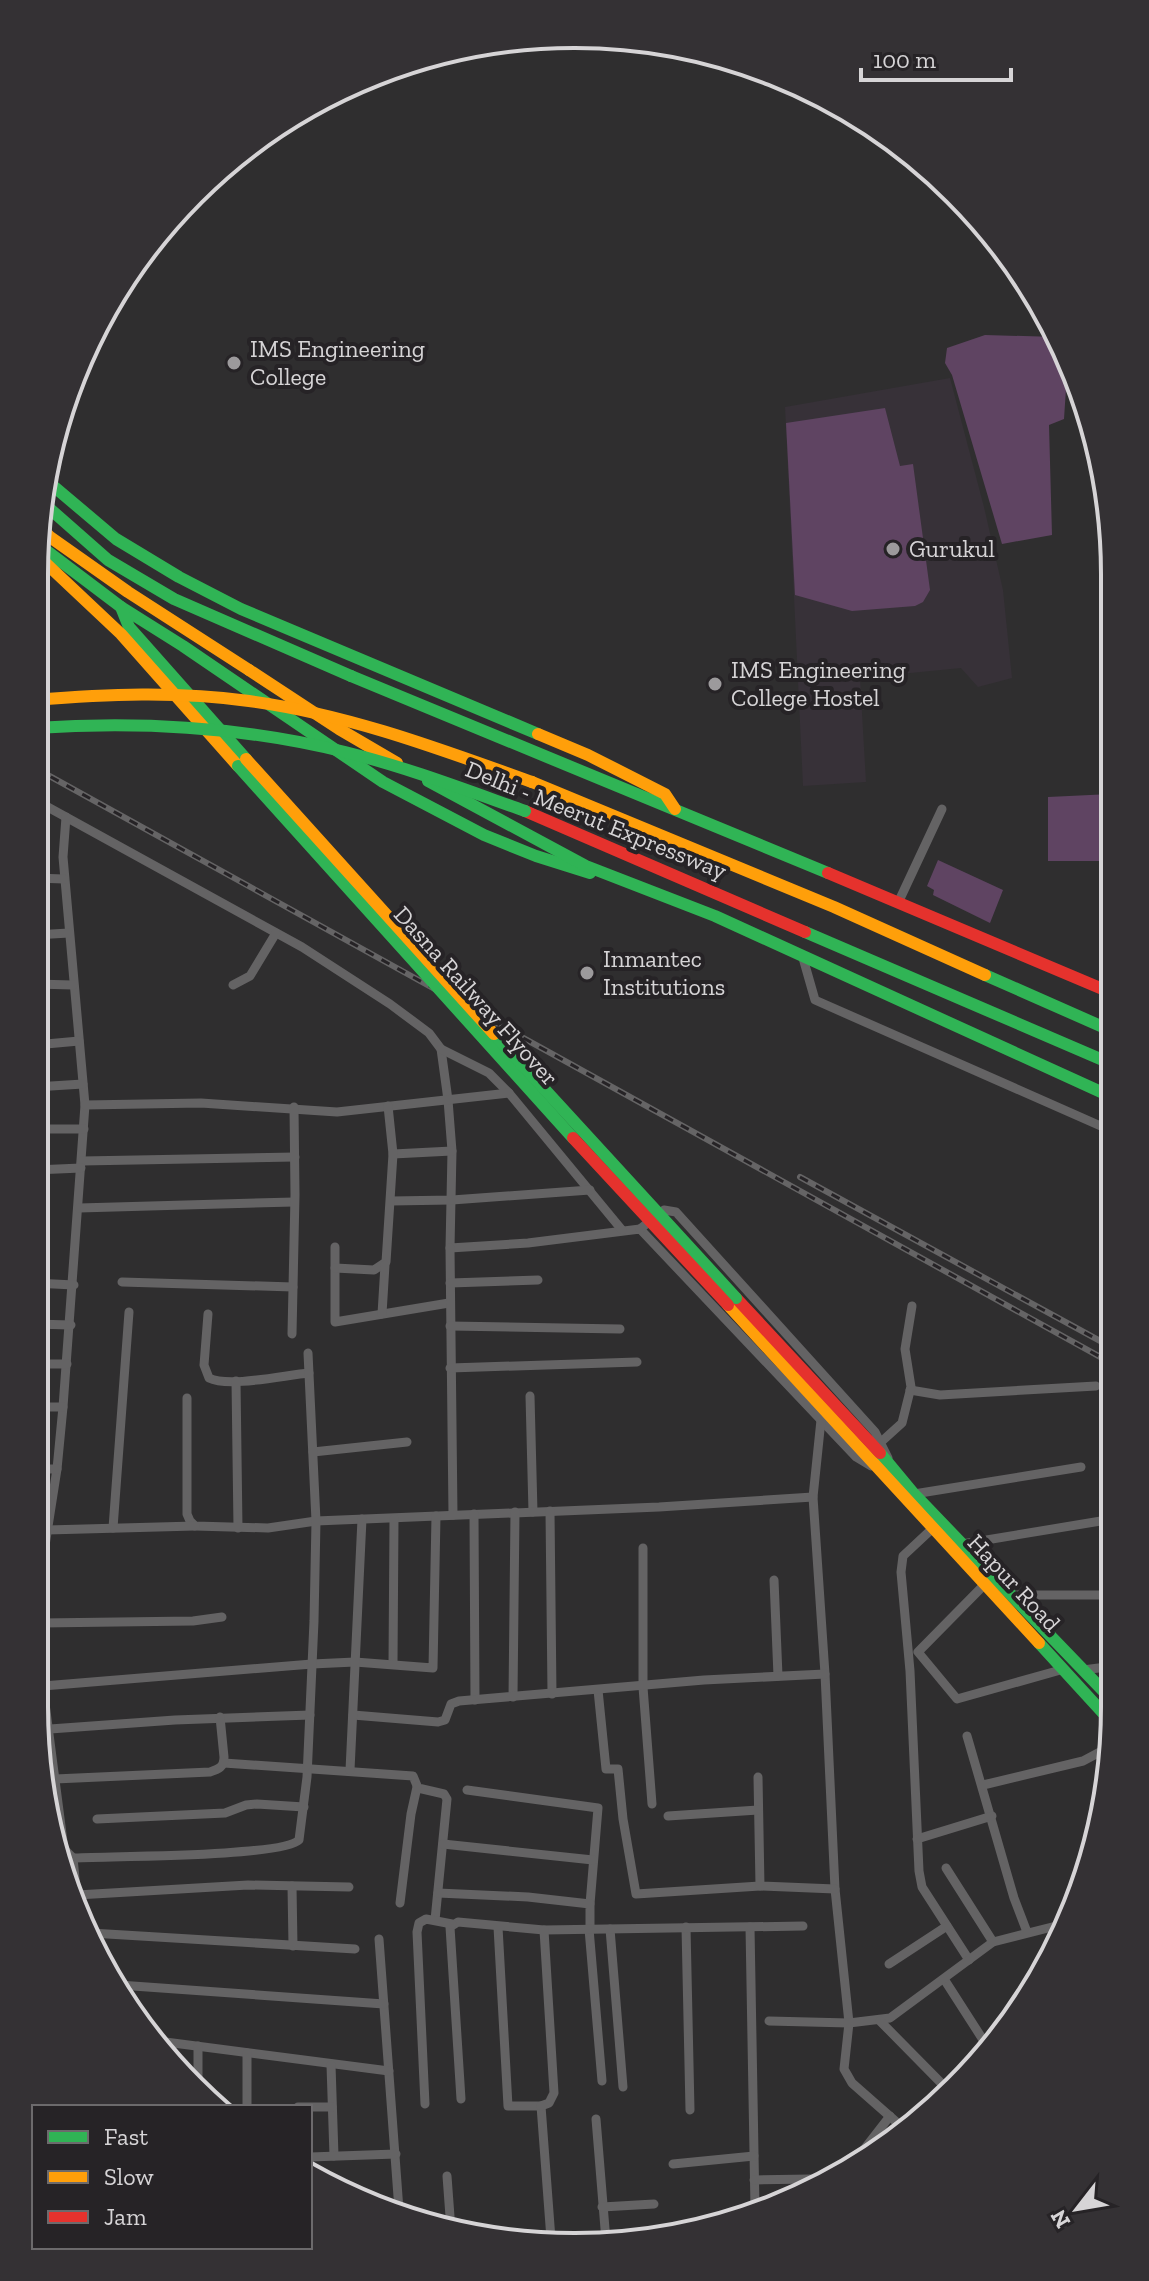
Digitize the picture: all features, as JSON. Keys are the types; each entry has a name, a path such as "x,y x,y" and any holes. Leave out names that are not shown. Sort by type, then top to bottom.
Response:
{"main road":[{"path":"55,491 68,506 140,556 197,587 241,609 588,755 665,794 675,809"},
{"path":"56,554 68,506"},
{"path":"52,511 108,560 174,599 351,676 1101,988"},
{"path":"49,536 128,592 339,729 480,811 586,866 715,916 1101,1092"},
{"path":"49,550 121,607 416,801 551,863 632,884"},
{"name":"Dasna Railway Flyover","path":"48,565 92,605 582,1148 856,1435"},
{"path":"173,639 197,587"},
{"name":"Dasna Railway Flyover","path":"121,607 123,617 134,633 886,1469"},
{"name":"Delhi - Meerut Expressway","path":"48,699 129,695 205,698 279,706 399,736 532,782 834,907 1101,1026"},
{"name":"Delhi - Meerut Expressway","path":"48,728 157,728 272,737 393,766 525,811 1101,1059"},
{"name":"Hapur Road","path":"886,1469 914,1494 1101,1689"},
{"name":"Hapur Road","path":"886,1469 933,1528 1101,1710"}],"street":[{"path":"48,807 276,933 390,1004 429,1033 441,1049 489,1073 622,1230"},
{"path":"898,903 942,809"},
{"path":"48,1524 57,1469 71,1325 85,1105 64,879 66,817"},
{"path":"48,878 64,879"},
{"path":"48,934 69,933"},
{"path":"233,985 250,976 276,933"},
{"path":"803,956 815,1000 1101,1126"},
{"path":"48,984 73,985"},
{"path":"48,1044 79,1041"},
{"path":"441,1049 452,1151 449,1303 453,1515"},
{"path":"48,1086 83,1084"},
{"path":"85,1105 201,1103 337,1112 509,1093"},
{"path":"382,1314 393,1154 388,1106"},
{"path":"292,1334 294,1107"},
{"path":"48,1129 84,1129"},
{"path":"393,1154 452,1151"},
{"path":"48,1168 82,1164 295,1157"},
{"path":"391,1201 590,1190"},
{"path":"79,1208 294,1202"},
{"path":"450,1248 528,1243 640,1229 664,1210 676,1212 856,1409 881,1442 886,1469"},
{"path":"640,1229 856,1457 886,1469"},
{"path":"335,1247 335,1322 449,1303"},
{"path":"335,1268 374,1270 385,1265"},
{"path":"450,1283 538,1280"},
{"path":"122,1282 293,1287"},
{"path":"48,1284 74,1285"},
{"path":"881,1442 902,1423 910,1390 905,1349 912,1306"},
{"path":"113,1528 129,1312"},
{"path":"208,1314 204,1365 209,1378 236,1381 309,1373"},
{"path":"48,1324 71,1325"},
{"path":"450,1326 620,1329"},
{"path":"70,1855 73,1858 261,1851 287,1847 299,1840 308,1768 316,1521 308,1353"},
{"path":"450,1368 637,1362"},
{"path":"48,1364 67,1364"},
{"path":"236,1381 238,1528"},
{"path":"910,1390 940,1395 1096,1386"},
{"path":"530,1396 533,1512"},
{"path":"187,1398 187,1514 195,1526"},
{"path":"48,1407 63,1407"},
{"path":"821,1420 813,1497 835,1889 849,2023 845,2076 897,2122"},
{"path":"313,1452 407,1442"},
{"path":"914,1494 1081,1467"},
{"path":"48,1469 57,1469"},
{"path":"48,1530 195,1526 268,1528 316,1521 659,1507 813,1497"},
{"path":"550,1511 552,1694"},
{"path":"513,1697 515,1512"},
{"path":"474,1514 475,1700"},
{"path":"48,1686 355,1662 433,1668 436,1516"},
{"path":"350,1770 362,1519"},
{"path":"393,1664 394,1519"},
{"path":"962,1544 1101,1521"},
{"path":"933,1528 903,1556 901,1572 910,1671 917,1839 922,1887 969,1960"},
{"path":"643,1548 643,1687 652,1804"},
{"path":"774,1580 778,1676"},
{"path":"985,1584 918,1652 957,1699 1064,1669"},
{"path":"1011,1595 1101,1595"},
{"path":"48,1623 193,1621 222,1617"},
{"path":"1083,1670 1101,1668"},
{"path":"353,1715 438,1722 445,1720 454,1702 825,1674"},
{"path":"598,1690 606,1769 618,1769 636,1894 760,1886 835,1889"},
{"path":"50,1729 220,1717 310,1715"},
{"path":"55,1779 210,1772 219,1769 224,1763 220,1717"},
{"path":"48,1719 49,1743"},
{"path":"967,1736 1014,1898 1027,1932"},
{"path":"983,1785 1083,1761 1099,1753"},
{"path":"224,1763 350,1770 416,1778 400,1903"},
{"path":"53,1775 57,1802"},
{"path":"758,1777 760,1886"},
{"path":"417,1787 440,1792 447,1797 435,1920"},
{"path":"467,1790 598,1808 590,1929 602,2081"},
{"path":"97,1819 225,1813 257,1804 304,1807"},
{"path":"668,1816 758,1810"},
{"path":"917,1839 992,1816"},
{"path":"443,1844 593,1860"},
{"path":"73,1858 74,1871"},
{"path":"946,1868 993,1942"},
{"path":"83,1895 248,1885 349,1887"},
{"path":"292,1886 293,1946"},
{"path":"438,1893 528,1897 590,1904"},
{"path":"425,2104 417,1932 419,1923 426,1919 452,1924 544,1930 803,1926"},
{"path":"452,1924 461,2099"},
{"path":"889,1964 947,1926"},
{"path":"769,2021 849,2023 890,2018 993,1942 1053,1926"},
{"path":"498,1927 508,2106 541,2106 549,2103 554,2093 544,1930"},
{"path":"686,1927 690,2110"},
{"path":"750,1927 755,2201"},
{"path":"610,1929 623,2087"},
{"path":"100,1934 355,1949"},
{"path":"379,1939 399,2203"},
{"path":"944,1979 982,2039"},
{"path":"129,1986 384,2004"},
{"path":"880,2021 942,2084"},
{"path":"170,2042 389,2071"},
{"path":"198,2046 198,2075"},
{"path":"247,2053 247,2105"},
{"path":"331,2065 334,2156"},
{"path":"541,2106 550,2232"},
{"path":"312,2107 332,2107"},
{"path":"870,2142 890,2116"},
{"path":"596,2119 605,2232"},
{"path":"312,2157 396,2154"},
{"path":"673,2164 754,2156"},
{"path":"447,2176 450,2218"},
{"path":"754,2180 807,2179"},
{"path":"602,2207 654,2204"}],"shaded area":[{"path":"985,335 1044,337 1066,387 1064,419 1049,425 1052,535 1002,544 952,375 945,363 947,348"},
{"name":"Gurukul","path":"950,378 1003,590 1012,678 978,687 961,668 860,678 866,782 803,786 785,407"},
{"path":"885,408 900,466 913,464 930,590 923,602 915,606 852,611 795,595 786,423"},
{"path":"1101,794 1101,861 1048,861 1048,797"},
{"path":"938,860 1003,890 990,923 933,895 934,890 927,886"}],"railway":[{"path":"48,775 1101,1357"},
{"path":"800,1177 1101,1341"}],"traffic: fast":[{"path":"56,488 116,539 241,609 538,734"},
{"path":"52,511 108,560 174,599 351,676"},
{"path":"49,552 121,607 383,782 484,835 590,873"},
{"path":"121,607 129,627 246,759"},
{"path":"351,676 828,873"},
{"path":"48,727 152,726 268,737 368,758 525,811"},
{"path":"238,766 573,1138"},
{"path":"428,781 586,866 715,916 1101,1092"},
{"path":"805,932 1101,1059"},
{"path":"985,975 1101,1026"},
{"path":"494,1034 736,1298"},
{"path":"880,1453 914,1494 1101,1688"},
{"path":"1039,1643 1101,1711"}],"traffic: slow":[{"path":"49,536 128,592 249,670"},
{"path":"48,565 121,634 238,766"},
{"path":"249,670 397,763"},
{"path":"48,699 169,695 222,698 286,707 393,734 532,782"},
{"path":"538,734 665,794 675,809"},
{"path":"246,759 494,1034"},
{"path":"532,782 834,907 985,975"},
{"path":"728,1305 1039,1643"}],"traffic: jam":[{"path":"525,811 805,932"},
{"path":"828,873 1101,988"},
{"path":"573,1138 728,1305"},
{"path":"736,1298 880,1453"}],"place":[{"name":"IMS Engineering College","path":"234,363"},
{"name":"Gurukul","path":"893,549"},
{"name":"IMS Engineering College Hostel","path":"715,684"},
{"name":"Inmantec Institutions","path":"587,973"}]}
